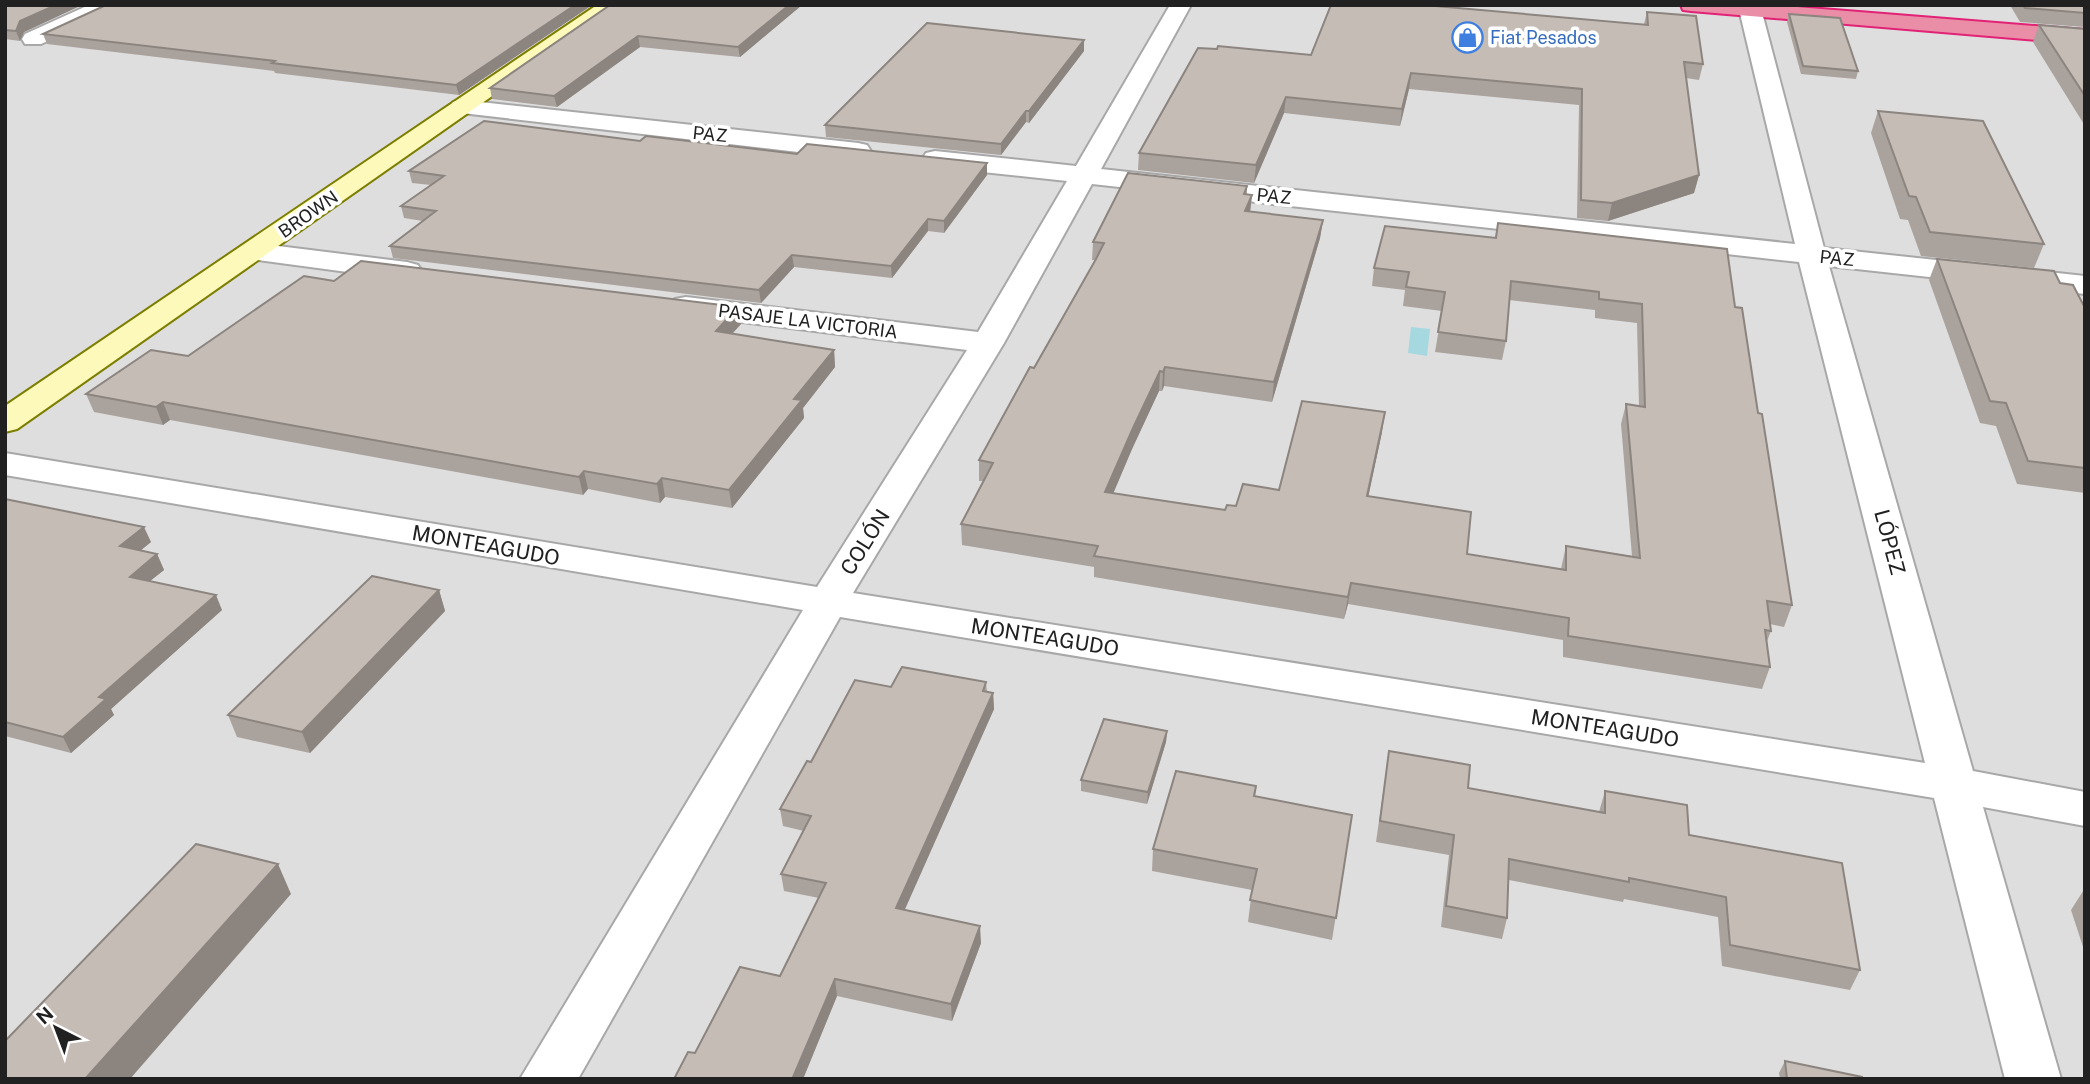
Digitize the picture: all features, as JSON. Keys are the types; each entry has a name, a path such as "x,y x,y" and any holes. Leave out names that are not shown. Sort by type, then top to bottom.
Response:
{"highway":[{"path":"1691,5 2085,37"}],"street":[{"path":"33,39 107,5"},
{"name":"BROWN","path":"5,422 612,5"},
{"name":"COLÓN","path":"548,1079 828,602 988,343 1086,176 1181,5"},
{"name":"LÓPEZ","path":"1750,8 1812,256 2033,1079"},
{"name":"PAZ","path":"462,107 878,153"},
{"name":"PAZ","path":"906,156 2085,285"},
{"path":"253,252 433,275"},
{"name":"PASAJE LA VICTORIA","path":"655,302 988,343"},
{"name":"MONTEAGUDO","path":"5,464 828,602 1956,785 2085,809"}],"shaded area":[{"path":"5,5 2085,5 2085,1079 5,1079"}],"water":[{"path":"1411,327 1430,329 1427,356 1408,353"}],"building":[{"path":"5,5 56,5 20,21 16,31 5,30"},
{"path":"106,5 575,5 456,85 43,34"},
{"path":"610,5 789,5 738,47 638,36 554,96 490,88"},
{"path":"1331,5 1424,5 1648,25 1647,12 1696,16 1703,64 1684,62 1699,175 1612,203 1581,200 1582,89 1411,73 1402,109 1286,97 1256,165 1139,153 1198,48 1217,49 1218,46 1311,55"},
{"path":"2023,5 2084,5 2085,13 2025,8"},
{"path":"1789,14 1840,18 1858,71 1803,66"},
{"path":"927,23 1084,40 1001,144 825,125"},
{"path":"2039,25 2085,29 2085,96"},
{"path":"1878,111 1983,121 2044,244 1930,232 1916,197 1909,196"},
{"path":"484,121 640,141 646,136 797,154 807,144 987,163 944,221 928,219 891,266 792,255 759,290 390,246 436,211 401,206 444,176 409,171"},
{"path":"1128,173 1247,186 1244,194 1252,195 1245,211 1323,220 1274,382 1165,367 1163,372 1160,371 1105,492 1225,510 1227,505 1236,506 1243,484 1279,490 1302,401 1385,412 1367,496 1471,512 1467,554 1566,570 1566,546 1640,558 1626,404 1645,407 1642,304 1599,299 1599,292 1511,281 1506,341 1438,332 1445,292 1406,287 1409,272 1374,268 1385,226 1496,238 1498,223 1727,249 1735,307 1742,308 1758,413 1762,414 1792,605 1767,601 1771,631 1765,630 1770,667 1568,636 1569,618 1351,583 1348,597 1094,556 1098,546 961,524 993,463 979,460 1030,367 1034,368 1096,259 1104,243 1093,242"},
{"path":"1937,259 2054,271 2060,283 2073,285 2085,308 2085,468 2028,461 2006,403 1990,401"},
{"path":"361,261 738,307 716,331 834,350 794,399 802,400 729,490 662,478 657,484 584,471 579,477 163,402 156,407 86,394 151,350 188,356 304,276 334,281"},
{"path":"5,499 144,527 120,546 157,554 130,577 216,595 99,697 106,699 63,737 5,722"},
{"path":"372,576 439,590 302,732 228,715"},
{"path":"902,667 986,682 983,691 993,693 896,908 980,926 951,1004 835,979 793,1077 801,1079 674,1079 688,1052 695,1053 740,967 780,976 826,883 781,874 811,816 780,809 807,761 811,762 855,680 891,687"},
{"path":"1104,719 1167,731 1148,792 1081,780"},
{"path":"1389,751 1470,765 1468,788 1605,813 1605,791 1687,805 1689,835 1842,863 1860,970 1730,945 1726,897 1509,859 1507,918 1446,906 1454,835 1380,821"},
{"path":"1176,771 1256,786 1254,796 1352,815 1336,918 1250,900 1257,869 1153,849"},
{"path":"196,844 278,864 85,1079 5,1079 5,1041"},
{"path":"1785,1061 1862,1077 1863,1079 1787,1079"}],"place":[{"name":"Fiat Pesados","path":"1467,37"}]}
